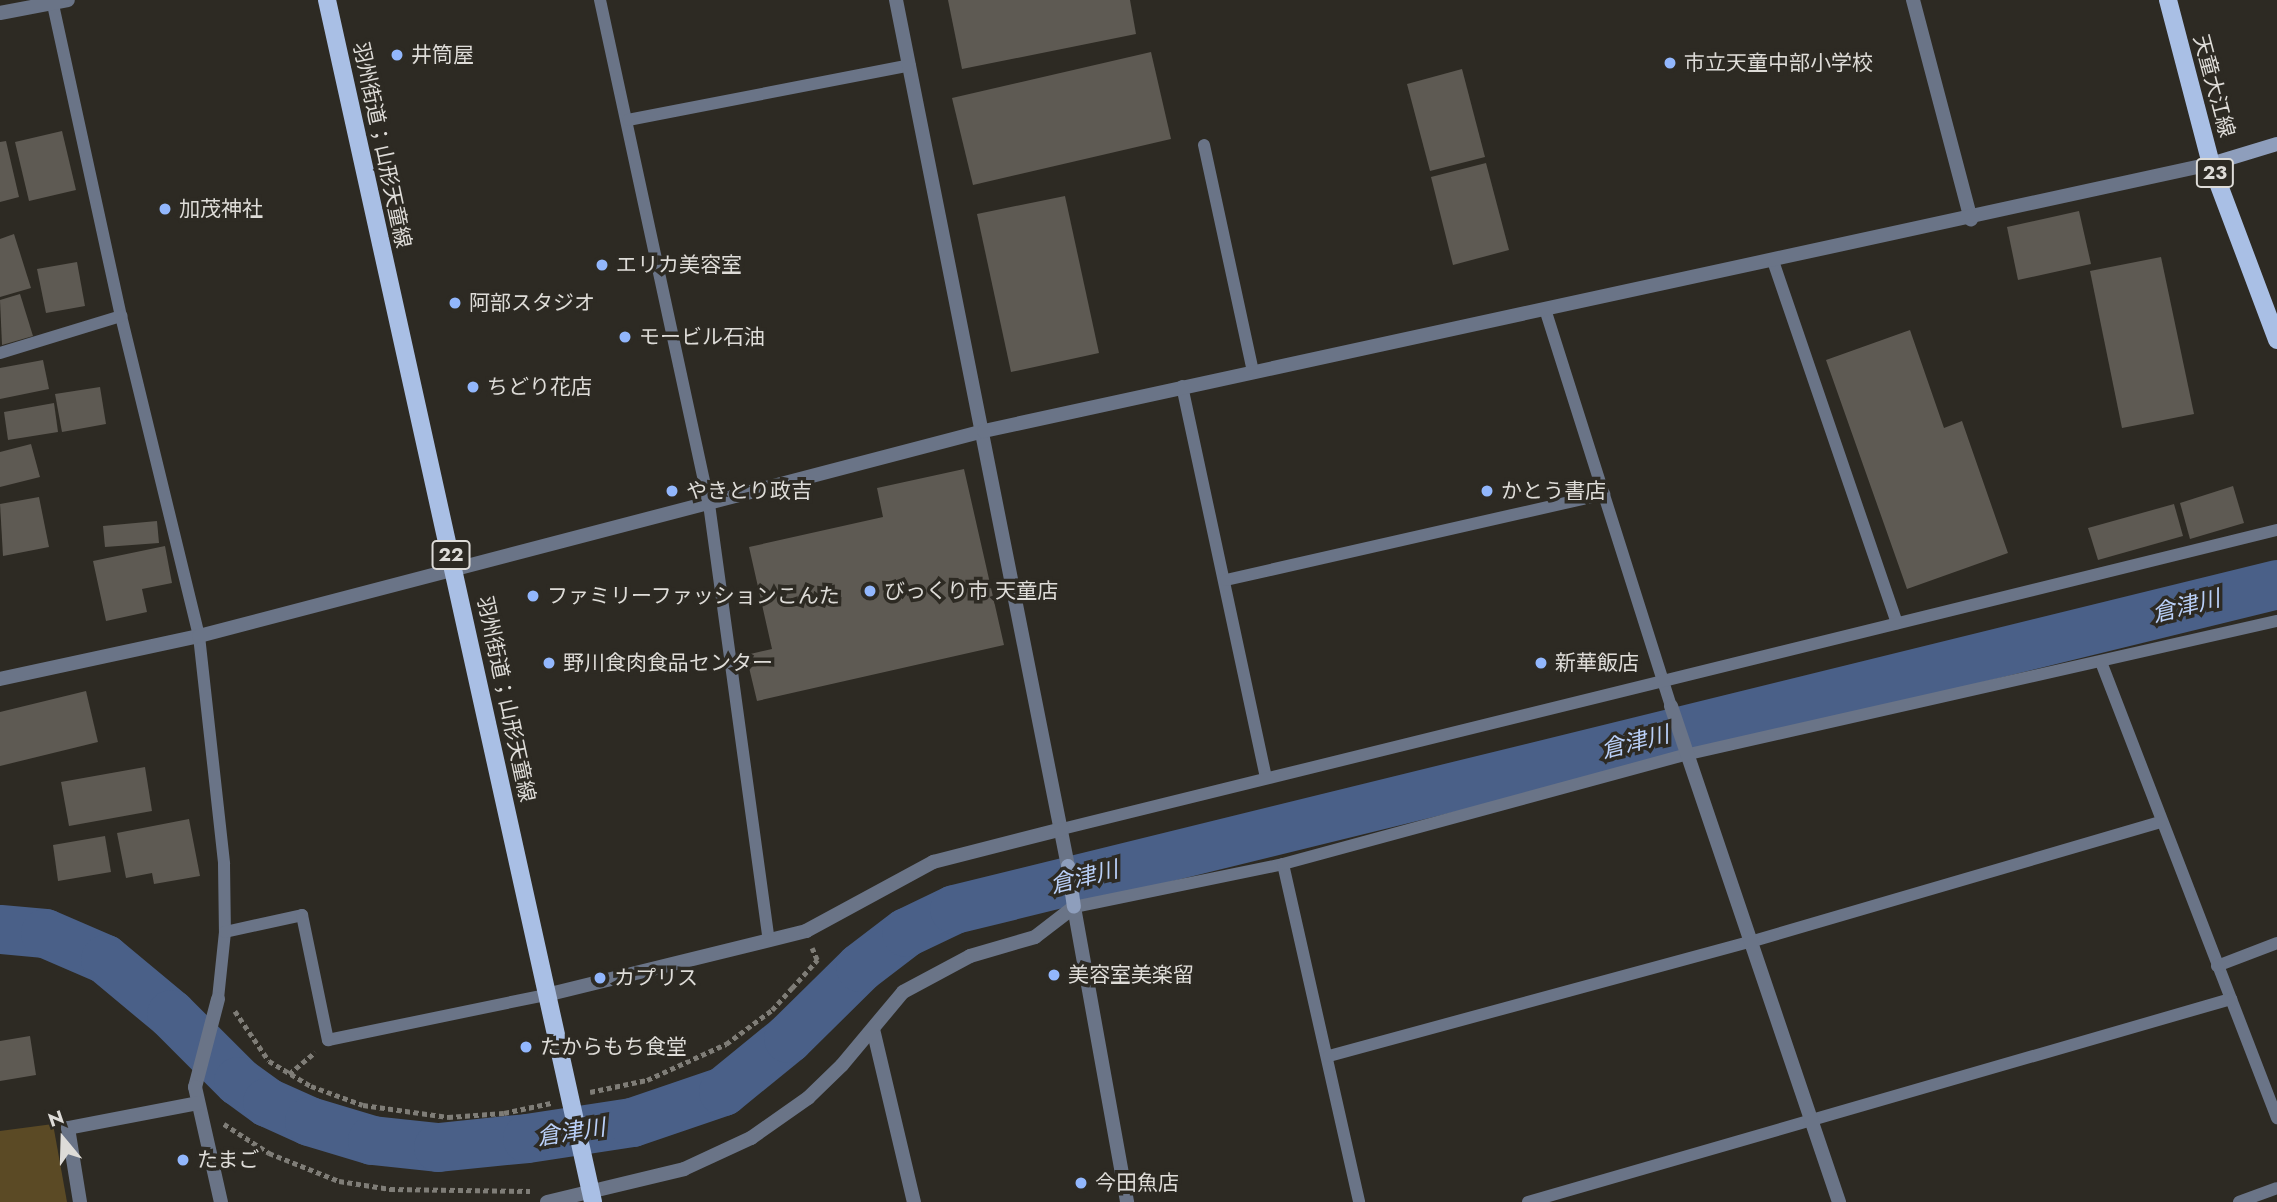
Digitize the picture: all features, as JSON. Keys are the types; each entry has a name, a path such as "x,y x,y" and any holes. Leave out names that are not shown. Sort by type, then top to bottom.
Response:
{"main road":[{"name":"羽州街道；山形天童線","path":"327,0 591,1193"},
{"name":"天童大江線","path":"2168,0 2211,164 2277,340"}],"street":[{"path":"0,13 68,0"},
{"path":"896,0 1062,829 1128,1202"},
{"path":"1913,0 1971,219"},
{"path":"0,679 199,636 984,431 1182,386 1971,219 2211,164 2277,144"},
{"path":"1671,706 1839,1202"},
{"path":"546,995 806,931 933,862 1062,829"},
{"path":"544,1197 591,1193 684,1169 751,1138 808,1098 873,1029 903,992 934,972 970,956 1035,937 1074,907"},
{"path":"219,993 195,1087 221,1202"},
{"path":"873,1029 914,1202"},
{"path":"80,1202 68,1128 198,1103"}],"lane":[{"path":"600,0 709,504 769,941"},
{"path":"52,2 121,316 199,636 223,864 225,932 219,993"},
{"path":"628,120 910,65"},
{"path":"1203,145 1253,371"},
{"path":"1773,261 1896,623"},
{"path":"1545,309 1671,706"},
{"path":"0,353 121,316"},
{"path":"1182,386 1226,580 1266,777"},
{"path":"1226,580 1604,494"},
{"path":"1062,829 2277,530"},
{"path":"1074,907 1283,864 1689,754 2277,621"},
{"path":"2101,662 2277,1118"},
{"path":"1329,1056 1750,942 2161,822"},
{"path":"1283,864 1329,1056 1359,1202"},
{"path":"225,932 302,915 328,1041 546,995"},
{"path":"2217,966 2277,943"},
{"path":"1528,1202 2231,999"},
{"path":"2239,1202 2277,1188"}],"path":[{"path":"219,993 255,1044 289,1074 363,1105 420,1115 505,1113 572,1103 647,1080 726,1044 772,1010 817,960 806,931"},
{"path":"289,1074 328,1041"},
{"path":"198,1103 269,1153 339,1181 390,1189 544,1197"}],"shaded area":[{"path":"53,1124 67,1202 0,1202 0,1131"}],"building":[{"path":"948,0 1130,0 1136,34 962,69"},
{"path":"1151,52 1171,139 973,185 952,98"},
{"path":"1462,69 1485,157 1430,171 1407,84"},
{"path":"62,131 76,190 29,201 15,142"},
{"path":"6,141 19,197 0,202 0,142"},
{"path":"1486,163 1509,250 1453,265 1431,177"},
{"path":"1065,196 1099,353 1011,372 977,214"},
{"path":"2079,211 2091,264 2018,280 2007,227"},
{"path":"14,234 31,288 0,297 0,239"},
{"path":"2161,257 2194,414 2122,428 2090,271"},
{"path":"77,262 85,306 46,313 37,269"},
{"path":"20,294 33,336 2,345 0,300"},
{"path":"1910,330 1944,428 1962,421 2008,553 1907,589 1826,360"},
{"path":"43,360 49,389 0,399 0,368"},
{"path":"100,387 106,424 62,432 55,394"},
{"path":"54,403 58,432 8,440 4,412"},
{"path":"31,444 40,477 0,487 0,452"},
{"path":"964,469 1004,645 757,701 746,655 772,649 749,547 883,517 877,488"},
{"path":"2233,486 2244,523 2190,539 2180,503"},
{"path":"39,497 49,547 3,556 0,504"},
{"path":"2174,504 2183,536 2098,560 2088,528"},
{"path":"157,521 159,543 105,547 103,526"},
{"path":"165,546 172,583 142,589 147,612 106,621 93,561"},
{"path":"86,691 98,742 0,766 0,712"},
{"path":"145,767 152,811 69,826 61,782"},
{"path":"189,819 200,876 154,884 152,873 126,878 117,833"},
{"path":"105,836 111,872 58,881 53,845"},
{"path":"30,1036 36,1075 0,1081 0,1041"}],"waterway":[{"name":"倉津川","path":"0,929 45,933 105,959 171,1014 238,1081 267,1102 309,1121 372,1140 438,1147 527,1138 632,1122 723,1091 788,1038 860,967 906,932 954,909 2277,584"}],"place":[{"name":"井筒屋","path":"397,55"},
{"name":"市立天童中部小学校","path":"1670,63"},
{"name":"加茂神社","path":"165,209"},
{"name":"エリカ美容室","path":"602,265"},
{"name":"阿部スタジオ","path":"455,303"},
{"name":"モービル石油","path":"625,337"},
{"name":"ちどり花店","path":"473,387"},
{"name":"やきとり政吉","path":"672,491"},
{"name":"かとう書店","path":"1487,491"},
{"name":"びっくり市 天童店","path":"870,591"},
{"name":"ファミリーファッションこんた","path":"533,596"},
{"name":"野川食肉食品センター","path":"549,663"},
{"name":"新華飯店","path":"1541,663"},
{"name":"美容室美楽留","path":"1054,975"},
{"name":"カプリス","path":"600,978"},
{"name":"たからもち食堂","path":"526,1047"},
{"name":"たまご","path":"183,1160"},
{"name":"今田魚店","path":"1081,1183"}]}
